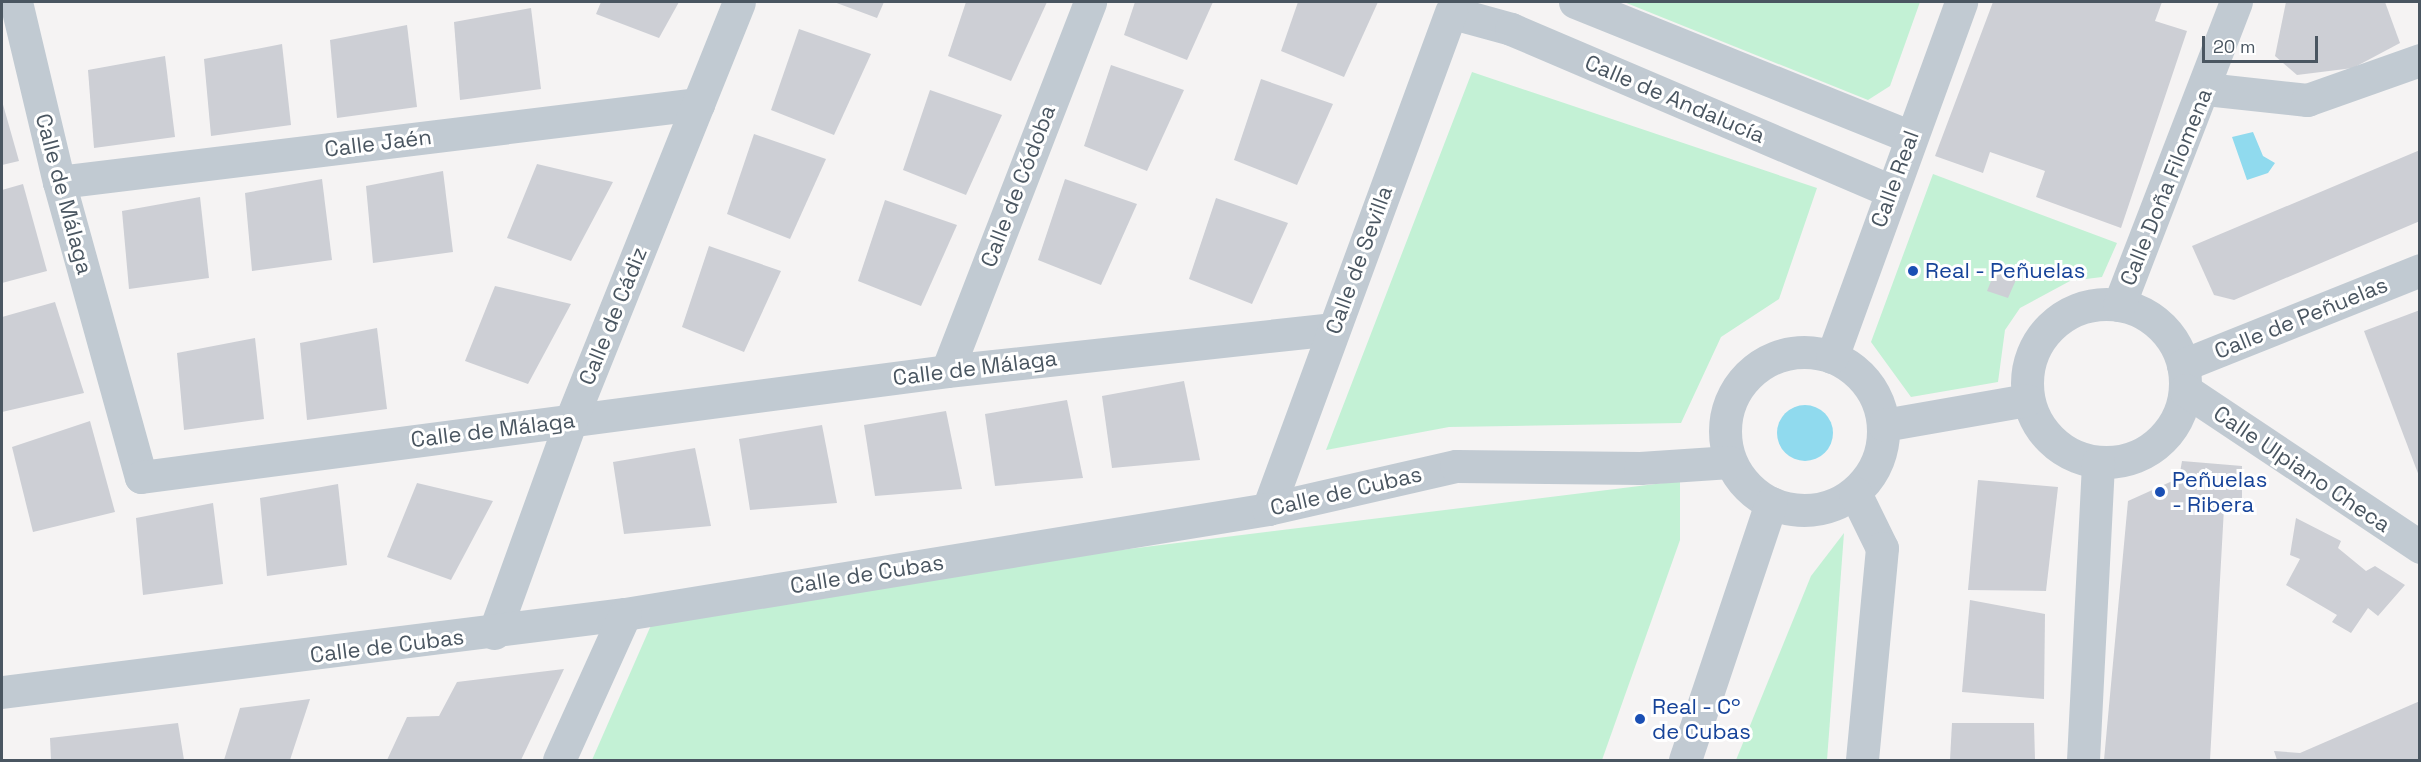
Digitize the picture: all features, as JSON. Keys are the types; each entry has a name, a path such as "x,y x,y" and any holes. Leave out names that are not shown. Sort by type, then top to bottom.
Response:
{"street":[{"name":"Calle de Málaga","path":"16,2 58,182 141,477 947,371 1334,328"},
{"name":"Calle de Cádiz","path":"494,633 572,420 740,2"},
{"name":"Calle de Códoba","path":"947,371 1090,2"},
{"path":"1446,7 1470,15 1492,2"},
{"path":"1575,2 1910,137"},
{"name":"Calle Real","path":"1832,357 1910,137 1961,2"},
{"name":"Calle Doña Filomena","path":"2119,305 2206,89 2236,2"},
{"name":"Calle de Andalucía","path":"1446,7 1511,29 1891,191"},
{"name":"Calle de Sevilla","path":"1268,508 1334,328 1446,7"},
{"path":"2206,89 2307,100 2420,60"},
{"name":"Calle Jaén","path":"58,182 698,104"},
{"name":"Calle de Peñuelas","path":"2185,378 2420,270"},
{"path":"2093,304 2119,305 2160,325 2185,378 2166,436 2146,452 2097,462 2052,442 2027,400 2026,375 2048,328 2093,304"},
{"path":"1786,354 1832,357 1862,376 1884,425 1878,458 1855,493 1814,510 1771,503 1740,479 1731,462 1726,416 1747,376 1786,354"},
{"name":"Calle Ulpiano Checa","path":"2185,378 2420,547"},
{"path":"1884,425 2027,400"},
{"name":"Calle de Cubas","path":"2,692 494,633 625,614 1268,508 1456,466 1640,468 1731,462"},
{"path":"2083,760 2097,462"},
{"path":"1855,493 1882,548 1862,760"},
{"path":"1685,760 1771,503"},
{"path":"559,760 625,614"}],"green space":[{"path":"1624,2 1920,2 1890,86 1868,100"},
{"path":"1472,72 1817,188 1779,299 1721,337 1681,423 1449,427 1326,450"},
{"path":"1933,174 2117,243 2102,277 2070,281 2020,308 2005,330 1998,382 1911,397 1871,342"},
{"path":"1680,481 1680,540 1602,760 592,760 659,607"},
{"path":"1844,533 1827,760 1736,760 1811,576"}],"water":[{"path":"2253,132 2263,156 2275,163 2268,173 2247,180 2232,137"},
{"path":"1805,405 1825,413 1833,433 1825,453 1805,461 1785,453 1777,433 1785,413"}],"building":[{"path":"601,2 679,2 659,38 596,14"},
{"path":"834,2 884,2 877,18"},
{"path":"966,2 1047,2 1011,81 948,56"},
{"path":"1135,2 1213,2 1187,60 1124,35"},
{"path":"1298,2 1378,2 1344,77 1281,51"},
{"path":"1993,2 2162,2 2155,21 2187,31 2121,228 2036,197 2045,171 1990,152 1983,173 1935,156"},
{"path":"2286,2 2385,2 2400,43 2353,68 2297,75 2275,56"},
{"path":"531,8 541,89 460,100 454,22"},
{"path":"407,25 417,107 337,118 330,40"},
{"path":"799,29 871,54 834,135 771,110"},
{"path":"282,44 291,125 211,136 204,59"},
{"path":"165,56 175,137 94,148 88,70"},
{"path":"1111,65 1184,90 1147,171 1084,146"},
{"path":"1261,79 1333,104 1297,185 1234,160"},
{"path":"930,90 1002,115 966,195 903,170"},
{"path":"2,101 19,161 2,165"},
{"path":"754,134 826,159 790,239 727,214"},
{"path":"2420,150 2420,221 2234,300 2214,295 2192,246"},
{"path":"537,164 613,182 571,261 507,238"},
{"path":"443,171 453,252 373,263 366,186"},
{"path":"322,179 332,260 252,271 245,193"},
{"path":"1065,179 1137,204 1101,285 1038,260"},
{"path":"23,184 47,271 2,283 2,190"},
{"path":"200,197 209,278 129,289 122,211"},
{"path":"1216,198 1288,223 1252,304 1189,279"},
{"path":"885,200 957,225 921,306 858,281"},
{"path":"709,246 781,271 744,352 682,327"},
{"path":"1998,264 2019,273 2008,298 1987,291"},
{"path":"495,286 571,304 528,384 465,361"},
{"path":"55,302 84,393 2,412 2,317"},
{"path":"2420,310 2420,476 2419,476 2364,331"},
{"path":"377,328 387,409 307,420 300,343"},
{"path":"255,338 264,419 184,430 177,353"},
{"path":"1184,381 1200,460 1112,468 1102,396"},
{"path":"1067,400 1083,478 995,486 985,414"},
{"path":"946,411 962,489 875,496 864,425"},
{"path":"90,421 115,512 33,532 12,447"},
{"path":"822,425 837,503 750,510 739,439"},
{"path":"695,448 711,526 624,534 613,462"},
{"path":"2182,461 2242,466 2242,509 2224,508 2210,760 2104,760 2128,501 2179,478"},
{"path":"1978,480 2058,487 2046,591 1968,590"},
{"path":"417,483 493,501 451,580 387,557"},
{"path":"338,484 347,565 267,576 260,498"},
{"path":"213,503 223,584 143,595 136,518"},
{"path":"2296,518 2341,541 2338,548 2366,571 2375,566 2405,585 2378,616 2368,608 2351,633 2332,622 2337,615 2286,585 2300,559 2290,555"},
{"path":"1970,600 2045,614 2044,699 1962,692"},
{"path":"564,669 521,760 387,760 407,717 439,716 457,682"},
{"path":"310,699 290,760 224,760 240,708"},
{"path":"2420,701 2420,760 2277,760 2274,751 2300,753"},
{"path":"178,723 184,760 51,760 50,738"},
{"path":"1952,723 2034,723 2035,760 1950,760"}],"place":[{"name":"Real - Peñuelas","path":"1913,271"},
{"name":"Peñuelas - Ribera","path":"2160,492"},
{"name":"Real - Cº de Cubas","path":"1640,719"}]}
